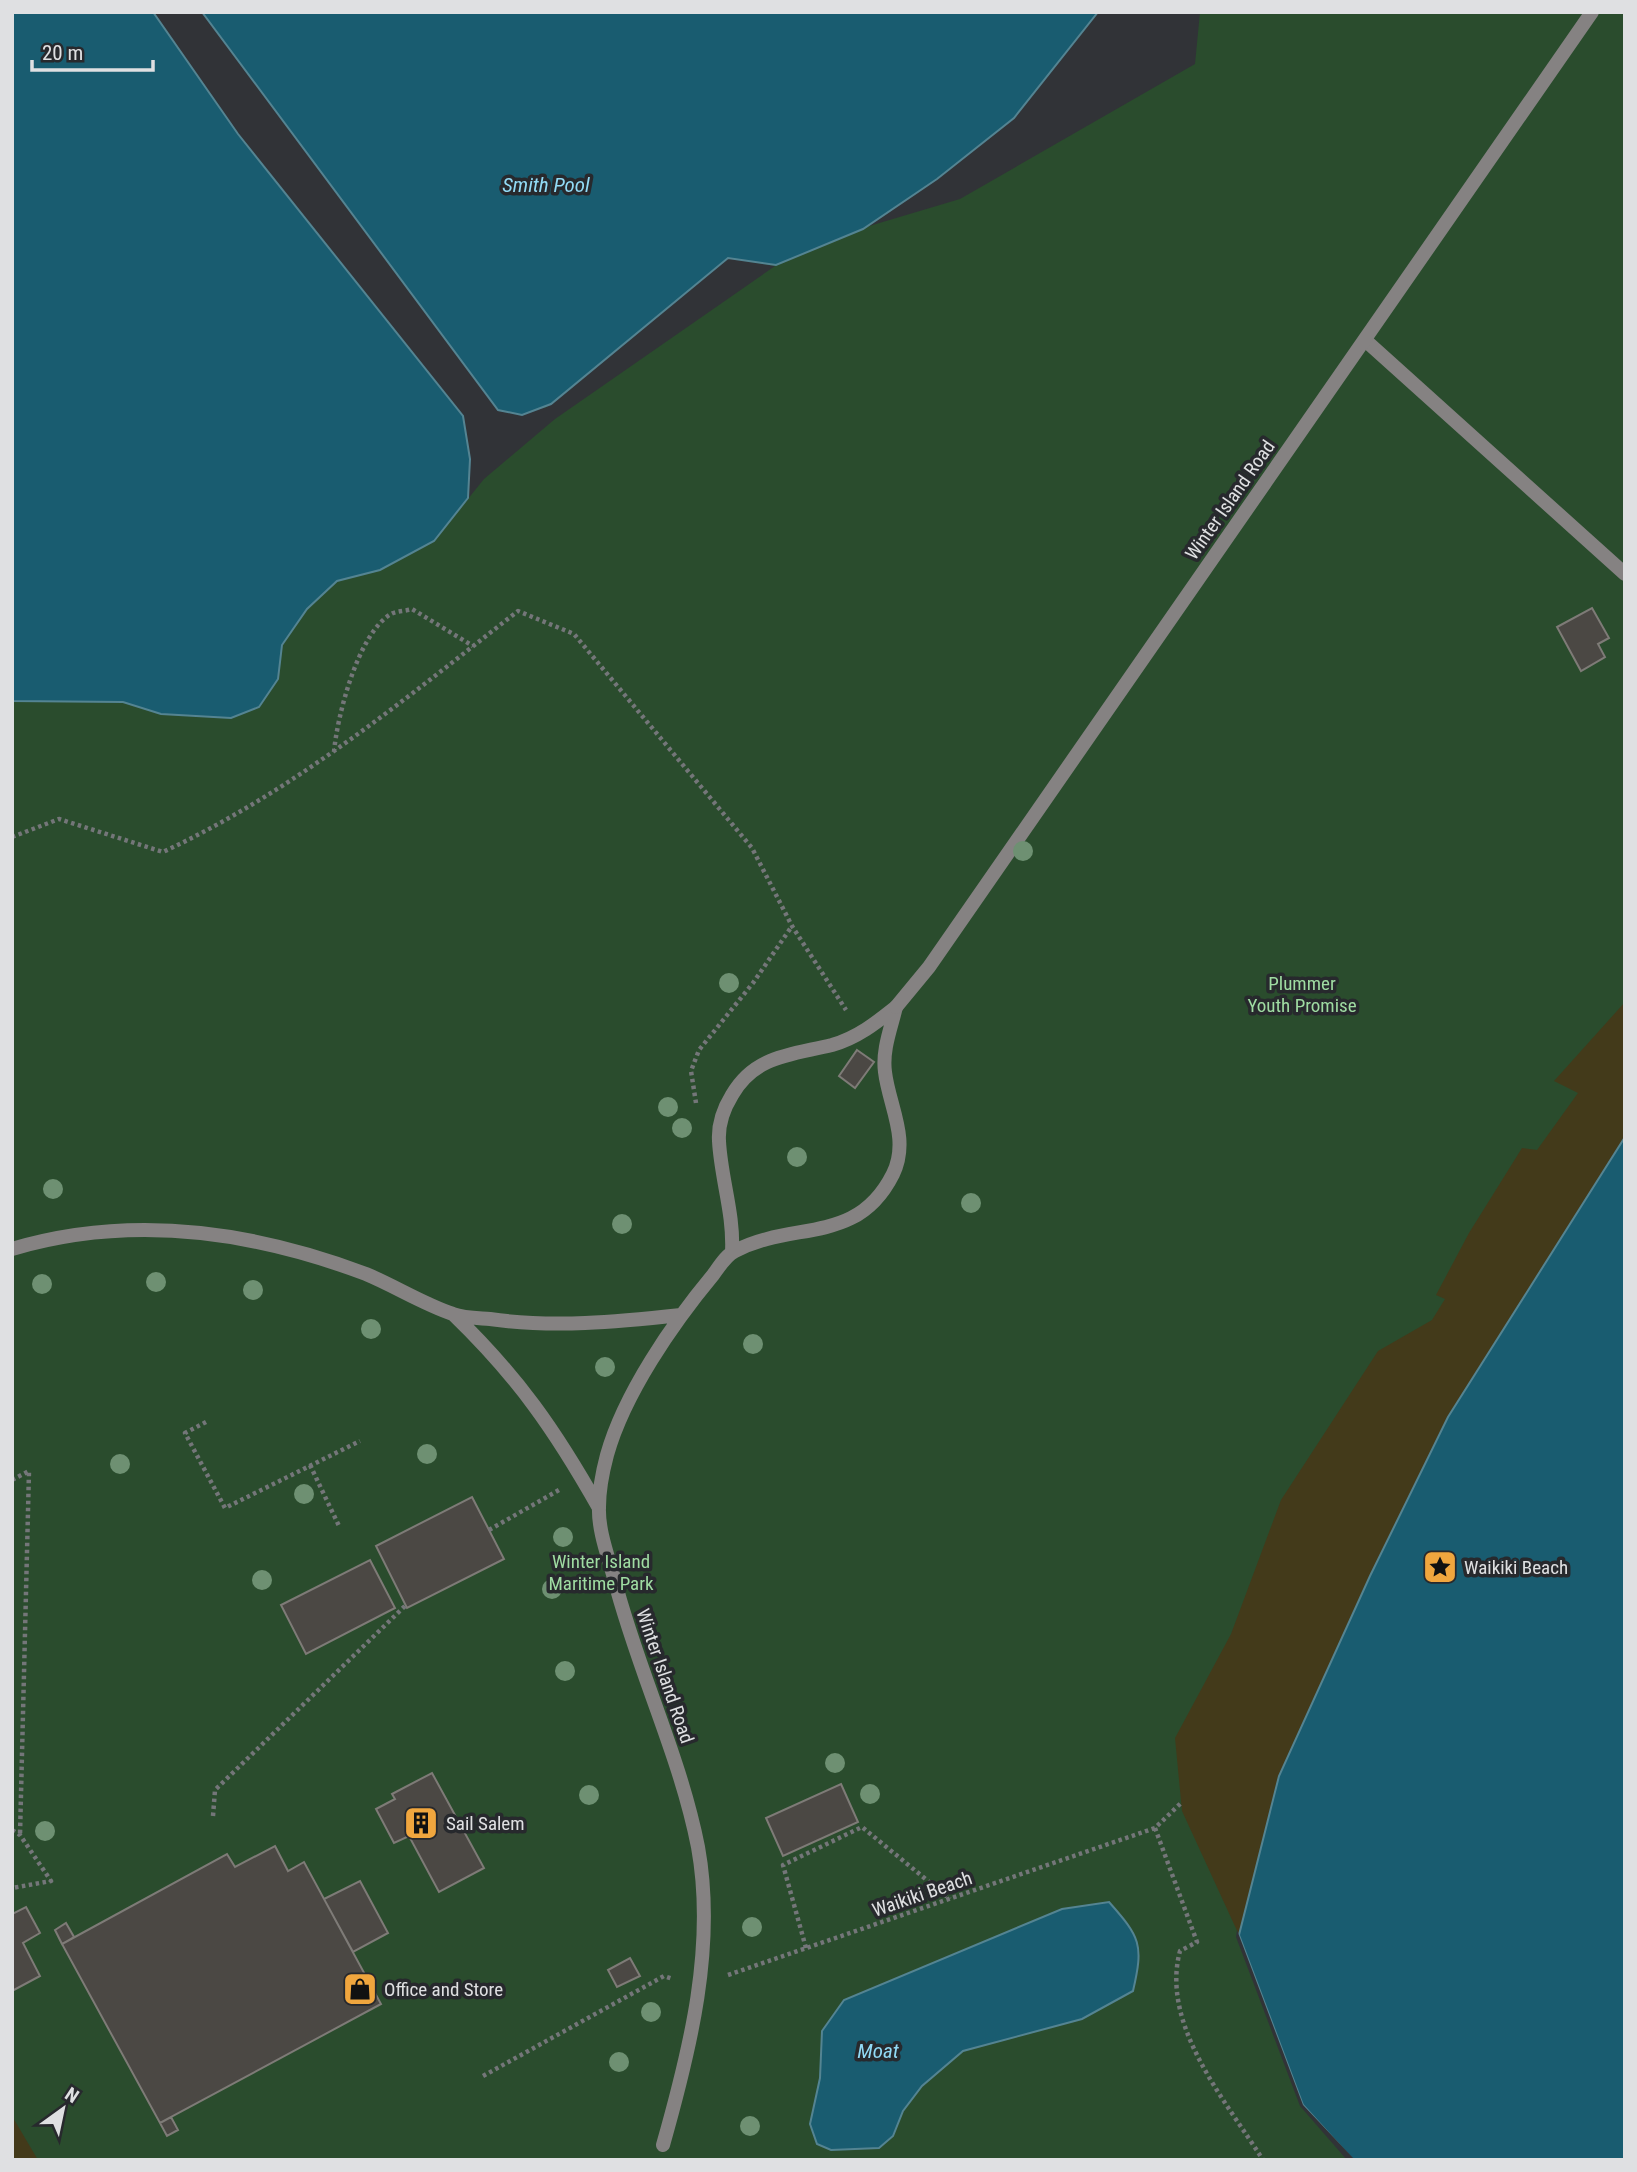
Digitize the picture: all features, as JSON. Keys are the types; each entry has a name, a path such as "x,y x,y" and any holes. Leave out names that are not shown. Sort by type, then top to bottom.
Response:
{"street":[{"name":"Winter Island Road","path":"732,1252 734,1228 719,1139 724,1108 740,1080 765,1061 797,1050 833,1045 865,1031 896,1007 937,956 1592,12"},
{"path":"1365,340 1625,574"},
{"name":"Winter Island Road","path":"663,2145 687,2055 698,1986 704,1900 698,1849 685,1794 619,1598 598,1508 607,1455 621,1423 681,1315 732,1252 787,1235 823,1230 855,1218 879,1198 895,1170 900,1139 884,1071 886,1047 896,1007"},
{"path":"12,1249 85,1232 141,1228 224,1234 300,1251 367,1275 454,1315 540,1323 626,1321 681,1315"},
{"path":"454,1315 500,1360 534,1402 598,1508"}],"path":[{"path":"334,752 337,717 352,677 367,642 390,614 412,609 473,646"},
{"path":"12,837 59,819 163,852 221,825 334,752 518,611 574,634 752,848 792,926 835,998 865,1031"},
{"path":"719,1139 696,1108 691,1071 699,1050 753,983 792,926"},
{"path":"206,1422 185,1433 225,1508 359,1441"},
{"path":"310,1465 339,1526"},
{"path":"12,1480 29,1471 20,1835"},
{"path":"489,1530 582,1478"},
{"path":"213,1816 215,1790 406,1605"},
{"path":"1181,1802 1155,1828 1197,1941 1180,1951 1175,1972 1192,2046 1263,2160"},
{"path":"806,1948 783,1864 862,1827 950,1899"},
{"name":"Waikiki Beach","path":"698,1986 1155,1828"},
{"path":"12,1830 20,1835 51,1881 12,1888"},
{"path":"483,2076 664,1976 698,1986"}],"green space":[{"path":"1098,12 1014,118 937,179 866,227 960,199 1195,64 1200,12 1625,12 1625,1137 1351,2159 1355,2160 12,2160 12,339 282,644 307,609 337,581 380,570 434,541 484,479 555,419 775,266 728,258 545,408 497,350"}],"sand":[{"name":"Waikiki Beach","path":"1625,1002 1625,1944 1355,2160 1239,1935 1182,1811 1175,1738 1231,1634 1281,1500 1378,1351 1432,1320 1445,1299 1436,1295 1469,1233 1522,1148 1537,1150 1578,1093 1554,1081"},
{"path":"12,2116 38,2160 12,2160"}],"water":[{"path":"12,12 153,12 238,134 463,416 470,459 468,498 434,541 380,570 337,581 307,609 282,645 278,679 259,707 231,718 161,714 123,702 12,701"},
{"name":"Smith Pool","path":"202,12 1098,12 1014,118 937,179 863,229 776,265 728,258 551,404 522,415 498,410"},
{"name":"Waikiki Beach","path":"1625,1137 1625,2160 1352,2159 1303,2105 1239,1935 1279,1776 1370,1576 1448,1417"},
{"name":"Moat","path":"1109,1902 1127,1924 1137,1942 1138,1962 1133,1991 1082,2019 963,2051 922,2086 903,2111 893,2136 879,2148 831,2150 817,2144 810,2124 820,2078 822,2031 844,2000 1062,1909"}],"pier":[{"path":"1237,1930 1303,2105 1355,2160 1347,2160 1300,2106 1236,1937"}],"building":[{"path":"1592,608 1609,638 1598,644 1605,657 1581,671 1557,627"},
{"path":"857,1050 874,1062 855,1088 839,1076"},
{"path":"472,1497 504,1559 407,1608 376,1546"},
{"path":"370,1560 395,1608 306,1654 281,1605"},
{"name":"Sail Salem","path":"432,1773 484,1868 439,1892 409,1836 394,1843 376,1809 395,1799 392,1794"},
{"path":"841,1784 858,1822 783,1856 766,1818"},
{"path":"275,1846 288,1871 304,1862 381,2004 160,2123 62,1944 227,1854 235,1867"},
{"path":"360,1881 388,1933 353,1952 324,1899"},
{"path":"26,1907 40,1933 23,1943 40,1976 12,1991 12,1914"},
{"path":"66,1923 74,1937 62,1944 55,1930"},
{"path":"630,1958 640,1976 617,1987 608,1970"},
{"path":"171,2117 178,2130 167,2136 160,2123"}],"place":[{"name":"Waikiki Beach","path":"1440,1567"},
{"name":"Sail Salem","path":"421,1823"},
{"name":"Office and Store","path":"360,1989"}],"park label":[{"name":"Plummer Youth Promise","path":"1302,994"},
{"name":"Winter Island Maritime Park","path":"601,1572"}]}
